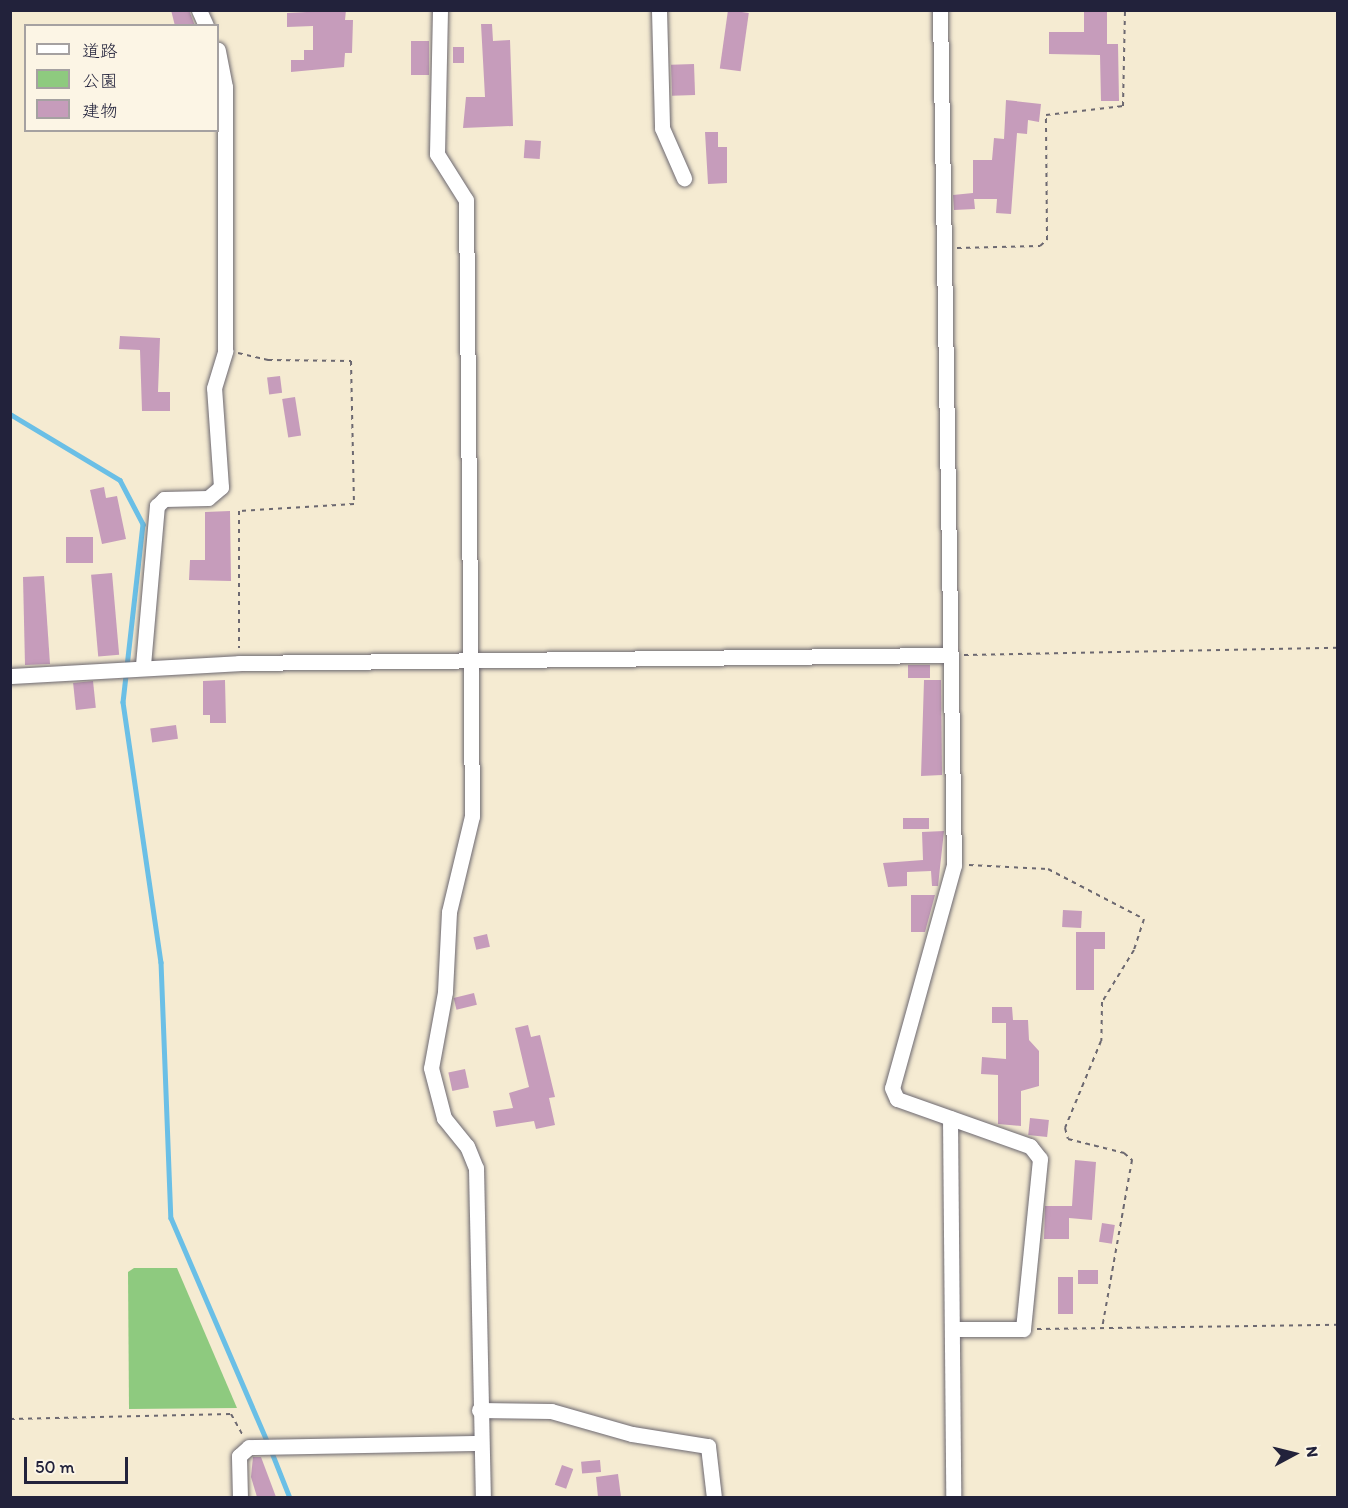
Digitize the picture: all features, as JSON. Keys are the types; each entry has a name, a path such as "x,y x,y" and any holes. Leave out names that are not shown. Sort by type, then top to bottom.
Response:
{"street":[{"path":"199,10 205,24"},
{"path":"440,10 437,154 466,200 471,816 449,912 445,992 431,1068 444,1118 467,1146 476,1168 479,1410 483,1497"},
{"path":"659,10 662,128 684,178"},
{"path":"940,10 941,248 954,865 892,1088 897,1099 1030,1146 1040,1159 1023,1329 952,1329"},
{"path":"129,666 157,506 164,500 208,498 221,487 214,388 225,351 225,87 219,55"},
{"path":"10,676 129,666 239,663 949,655"},
{"path":"950,1118 953,1497"},
{"path":"479,1410 551,1411 632,1434 708,1446 714,1497"},
{"path":"240,1497 239,1456 253,1446 480,1443"}],"path":[{"path":"941,248 1044,244 1046,115 1123,106 1125,10"},
{"path":"225,351 268,360 347,358 352,365 353,507 240,511 239,663"},
{"path":"949,655 1338,648"},
{"path":"954,865 1039,867 1144,919 1134,950 1102,1002 1101,1041 1065,1128 1068,1139 1124,1152 1132,1160 1102,1328"},
{"path":"1023,1329 1338,1325"},
{"path":"10,1419 231,1414 253,1446"}],"green space":[{"path":"134,1268 177,1268 237,1408 129,1409 128,1272"}],"building":[{"path":"171,10 189,10 194,24 174,24"},
{"path":"346,10 345,20 353,20 352,53 345,53 344,67 291,72 291,60 304,60 304,50 313,50 313,26 287,27 287,13"},
{"path":"728,10 749,13 741,71 720,68"},
{"path":"1084,10 1107,10 1107,44 1118,44 1119,101 1101,101 1100,55 1049,54 1049,32 1084,32"},
{"path":"481,24 492,24 493,41 510,40 513,126 463,128 466,97 485,97"},
{"path":"411,41 429,41 429,75 411,75"},
{"path":"453,47 464,47 464,63 453,63"},
{"path":"694,64 695,95 672,96 671,65"},
{"path":"1006,100 1041,104 1039,122 1028,120 1027,134 1017,133 1011,214 996,213 997,199 974,199 975,209 954,210 953,195 973,193 973,160 992,160 994,138 1004,139"},
{"path":"705,132 718,132 718,147 727,147 727,183 708,184"},
{"path":"525,140 541,141 540,159 524,158"},
{"path":"120,336 160,338 158,392 170,392 170,411 142,411 140,350 119,349"},
{"path":"280,376 282,393 269,394 267,378"},
{"path":"295,397 301,436 288,438 282,399"},
{"path":"104,487 106,498 117,496 126,539 102,544 90,490"},
{"path":"230,511 231,581 189,580 190,560 205,560 205,512"},
{"path":"66,537 93,537 93,563 66,563"},
{"path":"112,573 119,655 98,657 91,575"},
{"path":"44,576 50,664 25,665 23,577"},
{"path":"908,665 930,665 930,678 908,678"},
{"path":"225,680 226,723 210,723 210,715 203,715 203,681"},
{"path":"924,680 941,680 942,775 921,776"},
{"path":"93,681 96,708 76,710 73,683"},
{"path":"176,725 178,739 152,742 150,729"},
{"path":"903,818 929,818 929,829 903,829"},
{"path":"944,831 938,886 932,886 931,871 907,872 907,886 888,887 883,863 923,860 922,832"},
{"path":"911,895 935,895 925,932 911,932"},
{"path":"1063,910 1082,911 1081,928 1062,927"},
{"path":"1076,932 1105,932 1105,949 1094,949 1094,990 1076,990"},
{"path":"487,934 490,947 476,950 473,937"},
{"path":"474,993 477,1005 457,1010 454,998"},
{"path":"992,1007 1012,1007 1013,1020 1028,1020 1029,1040 1039,1051 1039,1086 1021,1091 1021,1126 998,1124 998,1075 981,1074 982,1057 1006,1059 1006,1023 992,1023"},
{"path":"528,1025 531,1037 540,1035 555,1097 549,1098 555,1125 536,1129 534,1121 496,1127 493,1111 513,1108 509,1093 529,1087 515,1028"},
{"path":"465,1069 469,1088 452,1091 448,1073"},
{"path":"1030,1118 1049,1120 1047,1137 1028,1135"},
{"path":"1075,1160 1096,1162 1092,1220 1069,1218 1069,1239 1044,1239 1045,1206 1072,1206"},
{"path":"1102,1223 1115,1225 1112,1244 1099,1242"},
{"path":"1078,1270 1098,1270 1098,1284 1078,1284"},
{"path":"1058,1277 1073,1277 1073,1314 1058,1314"},
{"path":"253,1457 261,1457 276,1497 257,1497 251,1477"},
{"path":"600,1460 601,1472 582,1474 581,1462"},
{"path":"562,1465 573,1469 566,1489 555,1485"},
{"path":"618,1474 621,1497 598,1497 596,1477"}],"waterway":[{"path":"10,414 120,480 143,524 123,702 161,962 171,1218 268,1443"},
{"path":"271,1450 290,1498"}]}
